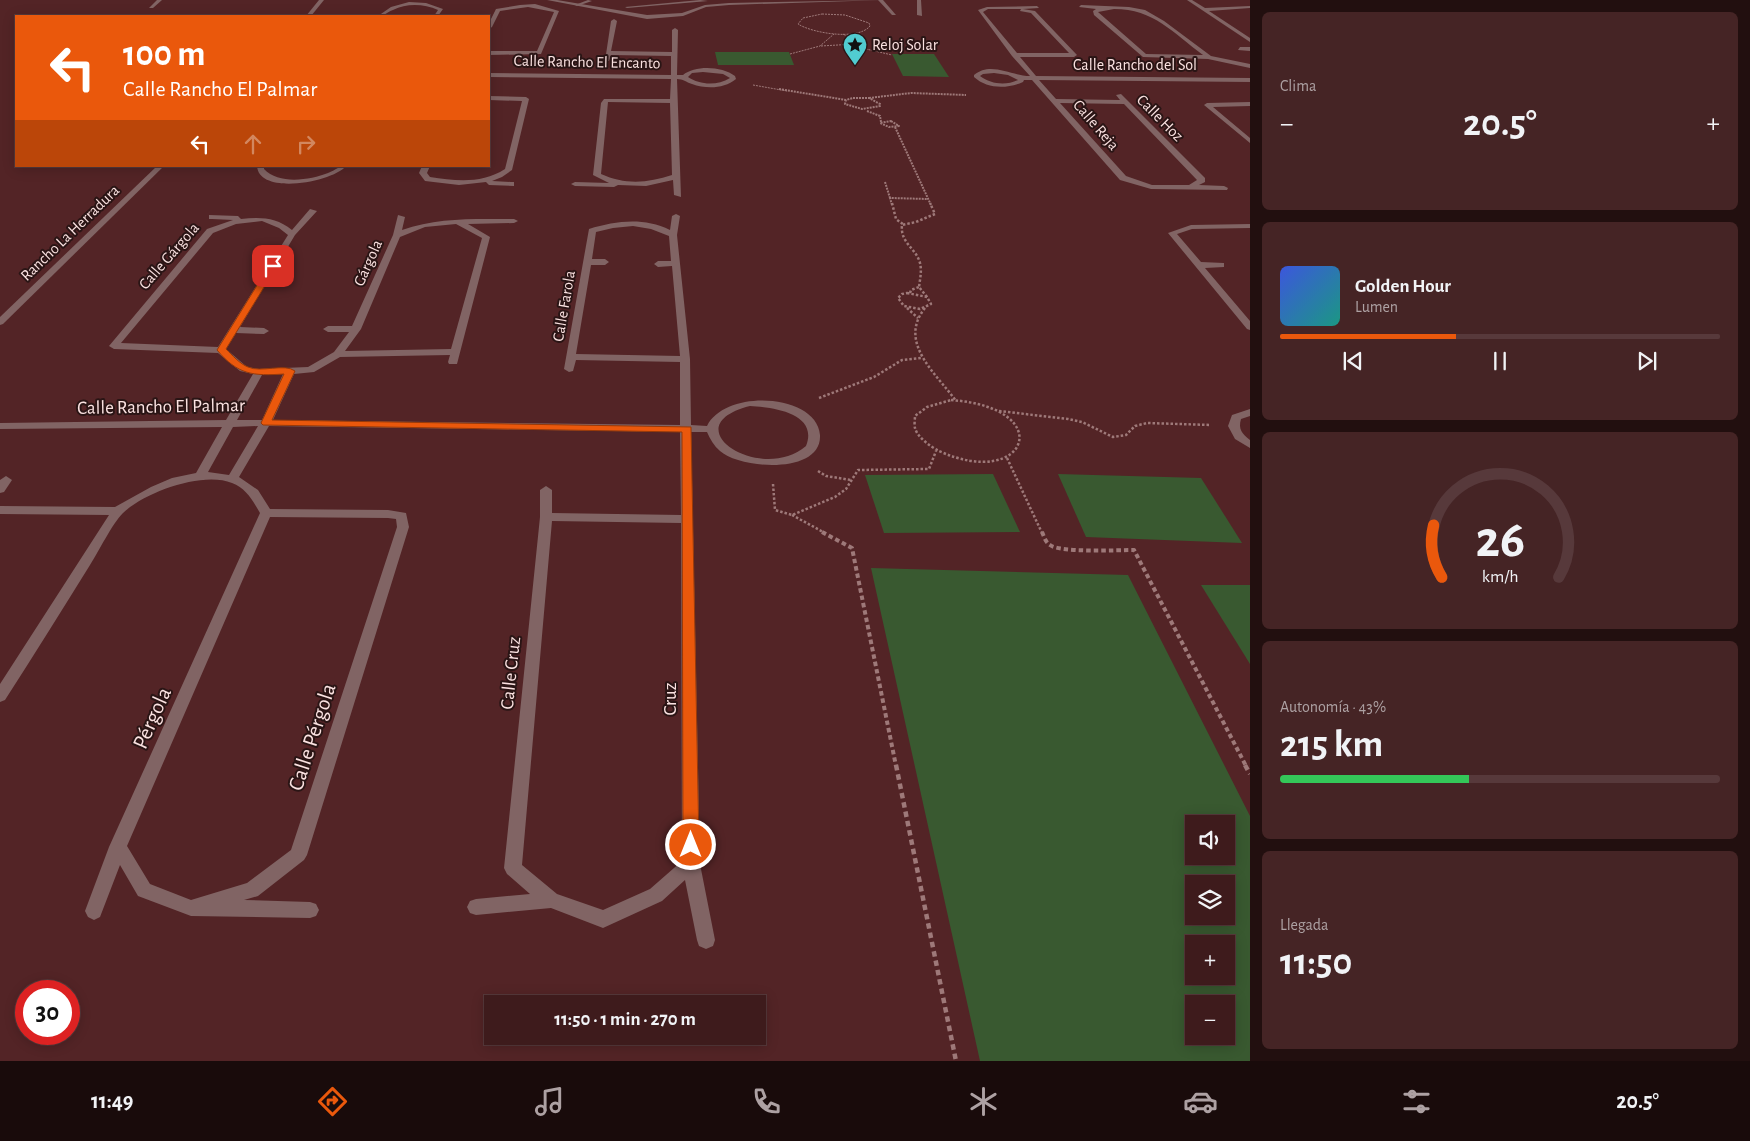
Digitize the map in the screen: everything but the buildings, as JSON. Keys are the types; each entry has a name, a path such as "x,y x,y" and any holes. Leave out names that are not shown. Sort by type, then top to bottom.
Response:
{"street":[{"path":"150,7 160,0"},
{"path":"309,15 322,0"},
{"path":"549,0 632,15 664,16 683,14 705,6 729,4 880,0 894,14"},
{"path":"577,5 588,0 642,8 714,0"},
{"path":"919,0 920,15"},
{"path":"1189,0 1250,40"},
{"path":"437,15 444,2"},
{"path":"386,3 418,4 436,6 441,9"},
{"path":"381,15 394,6 418,4"},
{"path":"490,25 500,4"},
{"path":"1139,4 1208,57"},
{"path":"490,53 539,52 557,11 534,5 498,10"},
{"path":"1081,6 1117,8 1150,14"},
{"name":"Calle Reja","path":"1002,7 1033,12 1036,15"},
{"name":"Calle Reja","path":"1037,7 987,8 980,11 987,15 1014,54 1034,78 1123,178 1151,186 1191,187"},
{"path":"1204,10 1250,7"},
{"path":"1105,8 1095,11 1099,17 1145,56 1208,57 1249,66"},
{"path":"1139,16 1150,14"},
{"path":"1014,54 1074,55 1036,15 1023,15"},
{"path":"1213,16 1230,16"},
{"path":"1099,17 1112,17"},
{"path":"614,22 607,56 674,54"},
{"path":"675,30 673,100 678,195"},
{"path":"1197,48 1206,49"},
{"path":"1240,49 1250,49"},
{"path":"696,70 718,70 732,76 730,81 717,84 700,84 684,77 686,74 696,70"},
{"path":"994,71 1009,73 1020,78 1021,81 1014,84 995,84 982,81 976,76 981,72 994,71"},
{"name":"Calle Rancho El Encanto","path":"490,75 684,77"},
{"name":"Calle Rancho del Sol","path":"1020,78 1250,80"},
{"path":"1119,95 1125,102"},
{"path":"467,182 501,176 508,170 526,99 490,98"},
{"path":"629,185 608,181 597,175 604,102 606,100 673,100"},
{"name":"Calle Hoz","path":"1055,101 1125,102 1202,180 1191,187"},
{"path":"1250,104 1207,104 1250,141"},
{"name":"Rancho La Herradura","path":"0,322 160,167"},
{"path":"260,167 265,176 278,181 306,180 341,168"},
{"path":"426,167 423,173 428,179 511,184"},
{"path":"338,182 341,168"},
{"path":"575,184 653,184 676,176"},
{"path":"1191,187 1224,188"},
{"path":"200,476 259,372 244,369 221,350 292,234 313,211"},
{"path":"676,216 674,235 685,359 687,429"},
{"path":"212,217 263,219"},
{"path":"397,234 401,217"},
{"name":"Calle Gárgola","path":"221,350 114,346 210,231 235,222 263,219 282,226 292,234"},
{"name":"Gárgola","path":"259,372 310,370 338,354 356,329 397,234 424,225 452,222 514,221"},
{"name":"Gárgola","path":"338,354 454,357 486,237 473,229 452,222"},
{"name":"Calle Farola","path":"674,235 658,227 636,223 606,226 592,231 570,357 685,359"},
{"path":"1218,226 1250,235"},
{"path":"1250,226 1191,227 1172,233 1250,327"},
{"path":"586,262 604,262"},
{"path":"658,264 676,263"},
{"path":"1198,265 1222,265"},
{"path":"328,330 356,329"},
{"path":"235,330 264,330"},
{"path":"569,368 570,357"},
{"path":"226,477 266,423 290,371"},
{"path":"750,403 767,403 783,407 798,413 808,421 814,430 814,439 806,451 788,460 756,462 740,458 716,442 712,429 714,421 722,413 734,407 750,403"},
{"path":"1250,412 1236,417 1233,423 1234,430 1250,445"},
{"name":"Calle Rancho El Palmar","path":"0,426 266,423 712,429"},
{"name":"Cruz","path":"687,429 691,864 706,940"},
{"path":"0,696 118,511 138,496 165,483 200,476 226,477 250,488 261,501 266,513"},
{"path":"546,490 546,517 688,519"},
{"path":"0,510 118,511"},
{"name":"Calle Pérgola","path":"191,908 252,890 298,855 403,527 402,516 388,514 266,513"},
{"name":"Pérgola","path":"94,911 118,846 266,513"},
{"name":"Calle Cruz","path":"546,517 512,868 552,900 603,919 656,895 691,864"},
{"path":"118,846 144,890 191,908 310,910"},
{"path":"476,907 552,900"}],"path":[{"path":"834,14 863,20 870,26 862,31 843,34 808,30 798,24 798,20 811,16 834,14"},
{"path":"790,54 809,51 832,38 834,34"},
{"path":"843,34 855,44 875,53 892,55"},
{"path":"819,46 855,44"},
{"path":"730,81 846,100 921,93 986,95 996,88 995,84"},
{"path":"884,97 879,102 880,106 877,107 876,111 880,116 883,126 895,127"},
{"path":"869,98 879,102"},
{"path":"846,100 845,104 880,116 899,125 895,127"},
{"path":"861,109 877,107"},
{"path":"881,122 894,122"},
{"path":"884,182 896,219 904,224 916,222 935,214 895,127"},
{"path":"890,198 928,199"},
{"path":"904,224 901,230 902,238 918,258 921,266 919,288"},
{"path":"910,293 911,290 919,288"},
{"path":"919,288 928,297 931,304 925,308 918,318 916,340 921,358 949,390 956,401"},
{"path":"918,318 898,298 902,294 910,293 928,297"},
{"path":"904,306 915,309 925,308"},
{"path":"783,407 813,400 874,378 902,360 921,358"},
{"path":"999,411 1012,420 1020,430 1022,441 1018,450 1007,458 992,462 973,462 953,458 936,451 923,442 916,432 913,423 916,414 924,407 936,402 956,401 983,405 999,411 1079,421 1099,433 1114,437 1125,435 1132,432 1136,426 1147,423 1198,426 1233,423"},
{"path":"806,451 819,472 851,480"},
{"path":"792,514 835,497 846,489 858,470 928,469 936,451"},
{"path":"1007,458 1047,543 1052,547 1064,549 1134,550 1250,774"},
{"path":"772,462 775,510 792,514 852,548 956,1061"}],"green space":[{"path":"715,52 789,52 794,65 718,65"},
{"path":"892,54 934,54 949,77 903,76"},
{"path":"993,474 1020,532 884,533 865,475"},
{"path":"1058,474 1201,478 1242,543 1086,537"},
{"path":"871,568 1128,575 1250,816 1250,1061 980,1061"},
{"path":"1201,585 1250,585 1250,664"}],"place":[{"name":"Reloj Solar","path":"855,66"}],"route":[{"path":"273,266 221,350 244,369 259,372 290,371 266,423 687,429 691,845"}]}
